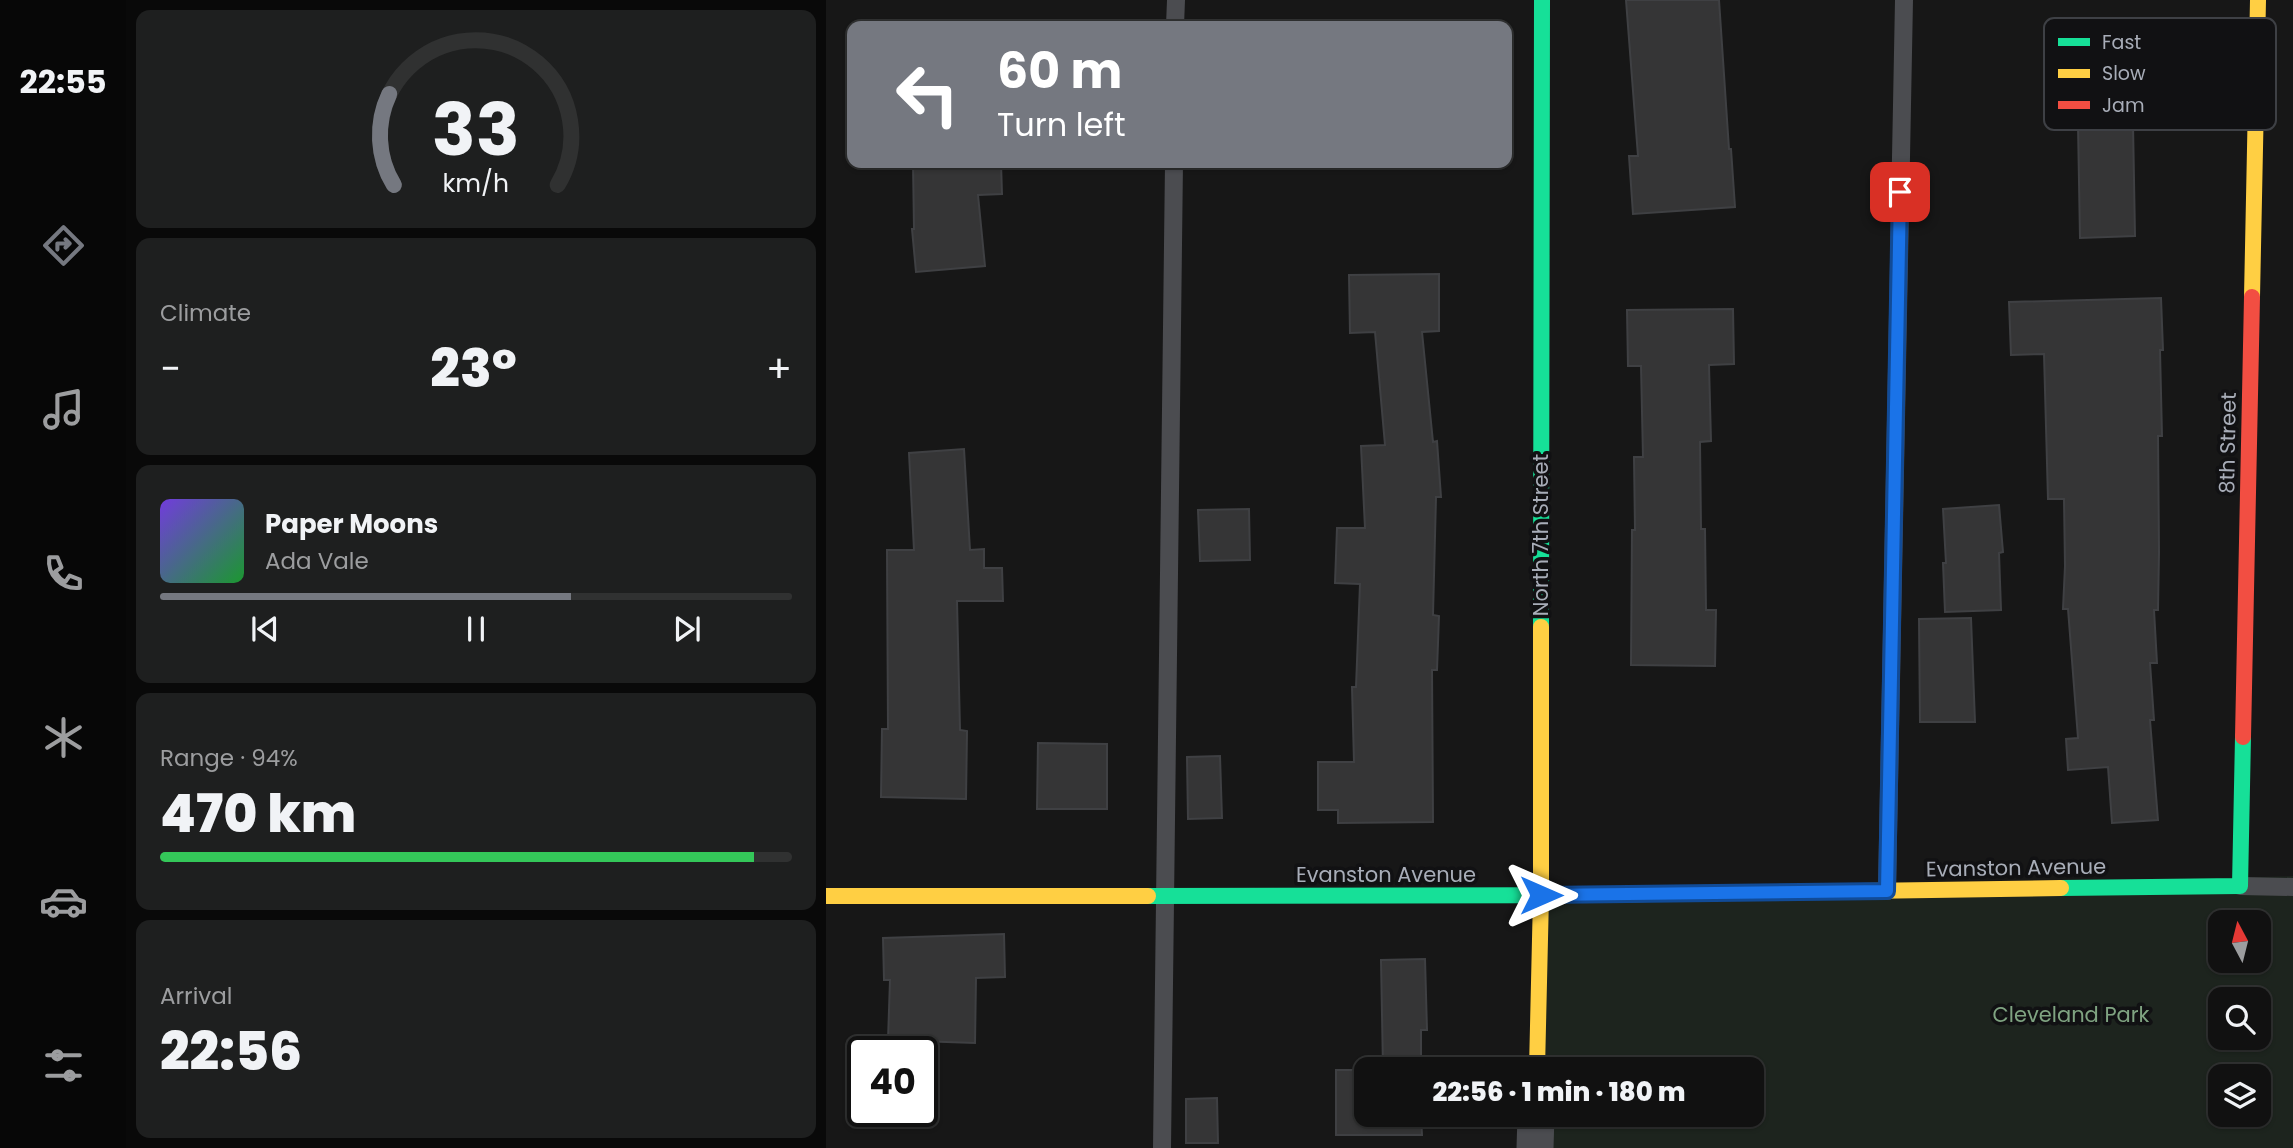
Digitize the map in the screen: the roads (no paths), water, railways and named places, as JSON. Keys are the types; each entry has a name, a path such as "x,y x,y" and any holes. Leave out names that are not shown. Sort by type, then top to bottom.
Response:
{"street":[{"name":"North 7th Street","path":"1537,1057 1541,895 1542,0"},
{"name":"8th Street","path":"2259,0 2259,18"},
{"name":"8th Street","path":"2240,886 2256,130"},
{"name":"Evanston Avenue","path":"826,896 1541,895 2240,886"},
{"path":"1535,1148 1536,1127"}],"lane":[{"path":"1175,21 1176,0"},
{"path":"1887,891 1903,0"},
{"path":"1162,1148 1174,168"},
{"path":"2240,886 2293,887"}],"park label":[{"name":"Cleveland Park","path":"2071,1015"}]}
